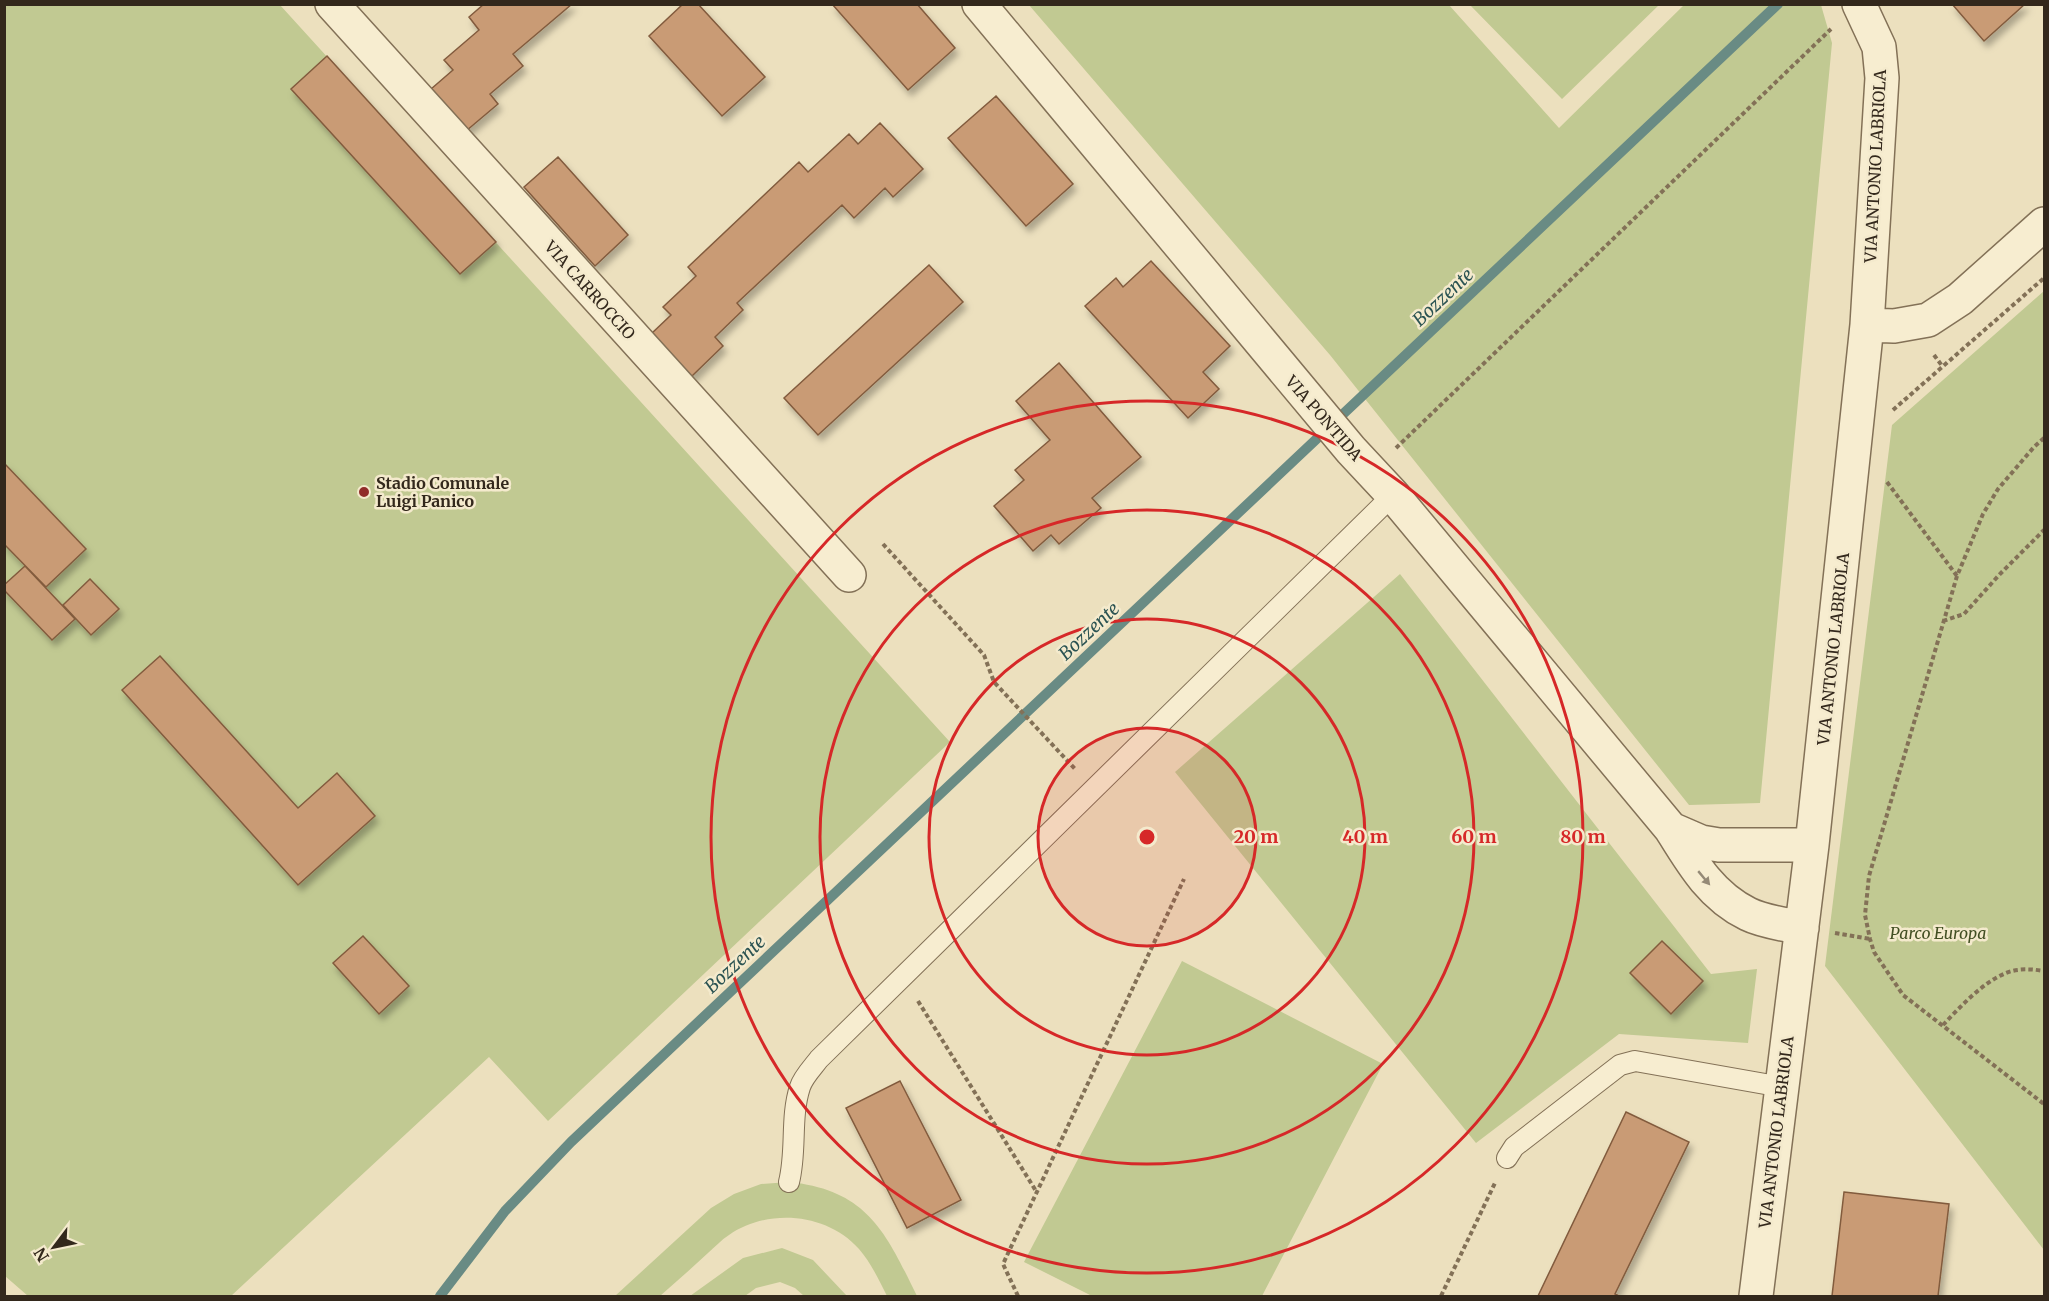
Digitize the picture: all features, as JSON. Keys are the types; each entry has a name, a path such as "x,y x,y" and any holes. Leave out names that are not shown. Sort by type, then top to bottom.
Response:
{"street":[{"name":"VIA CARROCCIO","path":"332,4 849,574"},
{"name":"VIA PONTIDA","path":"980,4 1295,384 1393,495 1671,830 1701,877 1724,899 1750,915 1802,928"},
{"name":"VIA ANTONIO LABRIOLA","path":"1756,1296 1812,845 1867,325 1882,78 1879,47 1849,13"},
{"path":"1867,325 1894,326 1928,320 1960,299 2044,224"},
{"name":"VIA PONTIDA","path":"1671,830 1701,842 1719,845 1812,845"}],"lane":[{"path":"789,1182 794,1162 794,1116 801,1085 819,1059 1393,495"},
{"path":"1506,1158 1514,1147 1620,1065 1635,1061 1782,1087"}],"path":[{"path":"1361,461 1849,13"},
{"path":"1859,401 1887,415 2044,278"},
{"path":"2044,438 1993,497 1983,514 1957,576 1869,876 1865,915 1874,952 1903,995 2044,1104"},
{"path":"1883,477 1957,576"},
{"path":"1943,621 1964,614 2044,530"},
{"path":"883,544 984,655 994,682 1093,790"},
{"path":"1018,1296 1003,1264 1184,879"},
{"path":"1943,1025 1964,1002 2007,972 2027,969 2044,971"},
{"path":"903,977 1037,1191"},
{"path":"1441,1296 1506,1158"}],"green space":[{"name":"Stadio Comunale Luigi Panico","path":"5,5 280,5 950,742 548,1121 489,1057 231,1296 28,1296 5,1276"},
{"path":"1029,5 1449,5 1559,128 1684,5 1821,5 1832,43 1760,803 1689,805 1330,355"},
{"path":"1470,5 1659,5 1562,99"},
{"name":"Parco Europa","path":"2044,291 2044,1250 1825,966 1892,425"},
{"path":"1400,574 1711,974 1757,969 1748,1043 1619,1034 1476,1143 1175,772"},
{"path":"1182,961 1383,1064 1262,1296 1092,1296 1024,1262"},
{"path":"789,1182 838,1194 871,1218 884,1234 917,1296 887,1296 859,1249 846,1237 831,1228 797,1218 779,1218 744,1226 729,1235 660,1296 615,1296 711,1208 734,1194 761,1184"},
{"path":"782,1248 813,1260 847,1296 804,1296 795,1288 780,1282 756,1288 745,1296 690,1296 743,1258"}],"building":[{"path":"484,4 572,4 513,54 523,66 490,94 498,104 466,131 431,89 453,70 444,60 479,30 469,17"},
{"path":"683,4 698,4 765,77 722,116 649,36"},
{"path":"832,4 917,4 955,48 908,90"},
{"path":"1952,4 2025,4 1984,41"},
{"path":"327,56 496,242 460,274 291,89"},
{"path":"996,96 1073,184 1026,226 948,138"},
{"path":"880,123 923,169 893,197 885,188 854,218 842,205 737,303 743,310 715,337 723,346 691,377 651,334 671,315 663,307 696,276 688,267 799,162 808,172 849,134 858,144"},
{"path":"558,157 628,235 595,266 524,187"},
{"path":"1151,261 1230,346 1203,372 1219,389 1188,418 1085,306 1116,278 1123,287"},
{"path":"929,265 963,302 818,435 784,398"},
{"path":"1059,363 1141,457 1092,498 1101,508 1059,544 1051,535 1033,551 994,506 1024,480 1015,470 1050,440 1016,401"},
{"path":"4,463 86,549 46,587 4,544"},
{"path":"25,566 75,619 52,640 4,590 4,585"},
{"path":"90,579 119,609 91,635 63,605"},
{"path":"160,656 298,808 337,773 375,816 298,885 122,690"},
{"path":"363,936 409,986 379,1014 333,963"},
{"path":"1662,941 1703,981 1671,1014 1630,973"},
{"path":"900,1081 961,1200 907,1228 846,1108"},
{"path":"1626,1112 1689,1142 1615,1294 1619,1296 1538,1296"},
{"path":"1844,1192 1949,1204 1938,1296 1832,1296"}],"waterway":[{"name":"Bozzente","path":"440,1296 505,1211 571,1142 1778,4"}],"place":[{"name":"Stadio Comunale Luigi Panico","path":"364,492"}]}
